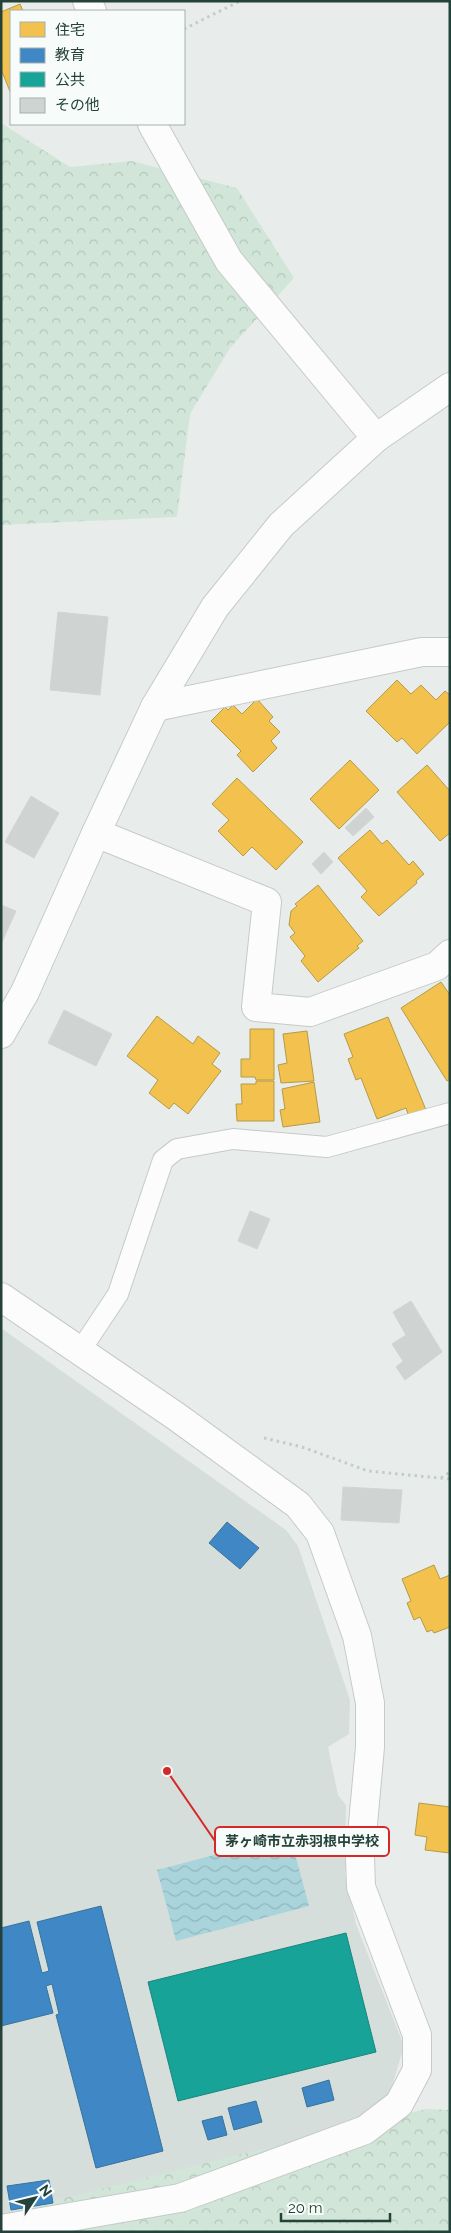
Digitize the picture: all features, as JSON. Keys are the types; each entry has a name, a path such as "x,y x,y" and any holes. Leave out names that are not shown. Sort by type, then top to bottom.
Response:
{"street":[{"path":"153,125 229,261 376,438"},
{"path":"1,1034 26,992 96,833 155,707 215,607 281,524 376,438 450,387"},
{"path":"155,707 422,652 450,652"},
{"path":"96,833 267,902 256,1007 310,1012 437,966 450,954"},
{"path":"1,1297 177,1417 298,1506 320,1533 357,1636 370,1703 370,1747 360,1857 361,1887 417,2035 417,2070 399,2104 365,2130 180,2198 1,2229"}],"lane":[{"path":"80,1351 118,1294 163,1160 177,1149 233,1139 327,1147 450,1114"}],"path":[{"path":"185,28 240,1"},
{"path":"263,1438 302,1447 368,1471 450,1479"},
{"path":"441,1478 450,1472"}],"shaded area":[{"path":"1,1328 286,1530 298,1546 350,1700 349,1734 328,1747 338,1795 346,1805 345,1874 356,1924 404,2046 390,2093 363,2116 178,2187 1,2217"}],"green space":[{"path":"1,123 70,167 132,161 237,188 294,278 230,348 190,414 177,517 1,525"},
{"path":"426,2109 450,2110 450,2232 20,2232 20,2209"}],"water":[{"path":"290,1835 309,1906 176,1941 157,1870"}],"building: 住宅":[{"path":"20,4 23,10 10,10 10,92 1,69 1,12"},
{"path":"397,680 411,694 421,685 436,700 445,691 450,695 450,722 417,754 402,738 397,742 366,711"},
{"path":"257,699 273,717 269,721 280,732 271,741 277,748 253,772 237,755 241,751 211,721 225,707 228,710 233,705 242,714"},
{"path":"350,760 379,790 339,829 310,799"},
{"path":"427,765 450,791 450,833 440,841 397,792"},
{"path":"237,778 303,842 276,870 252,847 243,856 218,831 229,820 212,804"},
{"path":"370,830 382,844 387,840 409,865 413,861 424,874 416,881 417,883 379,916 361,897 367,891 338,858"},
{"path":"318,885 363,941 357,946 359,948 318,982 301,961 305,956 290,937 295,933 289,925 291,911 297,906 295,904"},
{"path":"441,982 450,995 450,1079 447,1081 401,1008"},
{"path":"157,1016 193,1044 198,1036 220,1053 212,1064 221,1071 188,1114 174,1103 169,1109 149,1093 158,1080 127,1056"},
{"path":"388,1017 426,1110 408,1114 406,1108 377,1119 361,1078 356,1080 348,1059 353,1057 344,1034"},
{"path":"250,1029 274,1029 274,1080 256,1080 255,1077 241,1077 241,1059 250,1059"},
{"path":"307,1031 314,1081 281,1083 278,1065 287,1063 283,1034"},
{"path":"256,1081 274,1081 274,1121 237,1121 236,1104 242,1104 241,1084 256,1084"},
{"path":"314,1082 320,1122 283,1127 280,1110 285,1109 282,1089"},
{"path":"434,1565 440,1579 450,1575 450,1627 434,1633 432,1630 427,1632 420,1617 414,1620 407,1603 411,1601 402,1579"},
{"path":"419,1803 450,1807 450,1853 425,1850 427,1837 415,1835"}],"building: 教育":[{"path":"227,1522 259,1548 240,1569 209,1543"},
{"path":"101,1906 163,2151 96,2168 56,2015 59,2014 52,1984 46,1986 53,2013 1,2026 1,1928 29,1921 42,1973 49,1971 37,1922"},
{"path":"329,2080 334,2100 307,2107 302,2088"},
{"path":"256,2101 262,2122 234,2130 228,2108"},
{"path":"222,2116 227,2135 208,2140 202,2121"},
{"path":"49,2180 53,2203 11,2210 7,2186"}],"building: 公共":[{"path":"346,1933 376,2052 178,2101 148,1982"}],"building: その他":[{"path":"58,612 108,617 100,695 50,690"},
{"path":"31,796 59,813 34,858 5,842"},
{"path":"366,808 374,817 353,836 345,828"},
{"path":"324,852 333,862 321,874 312,864"},
{"path":"1,905 16,911 1,944"},
{"path":"64,1010 112,1034 96,1066 48,1043"},
{"path":"250,1211 270,1219 257,1249 238,1241"},
{"path":"411,1301 442,1352 405,1380 396,1367 403,1361 392,1344 406,1335 393,1312"},
{"path":"343,1487 402,1490 399,1523 341,1520"}],"place":[{"name":"茅ヶ崎市立赤羽根中学校","path":"167,1771"}]}
